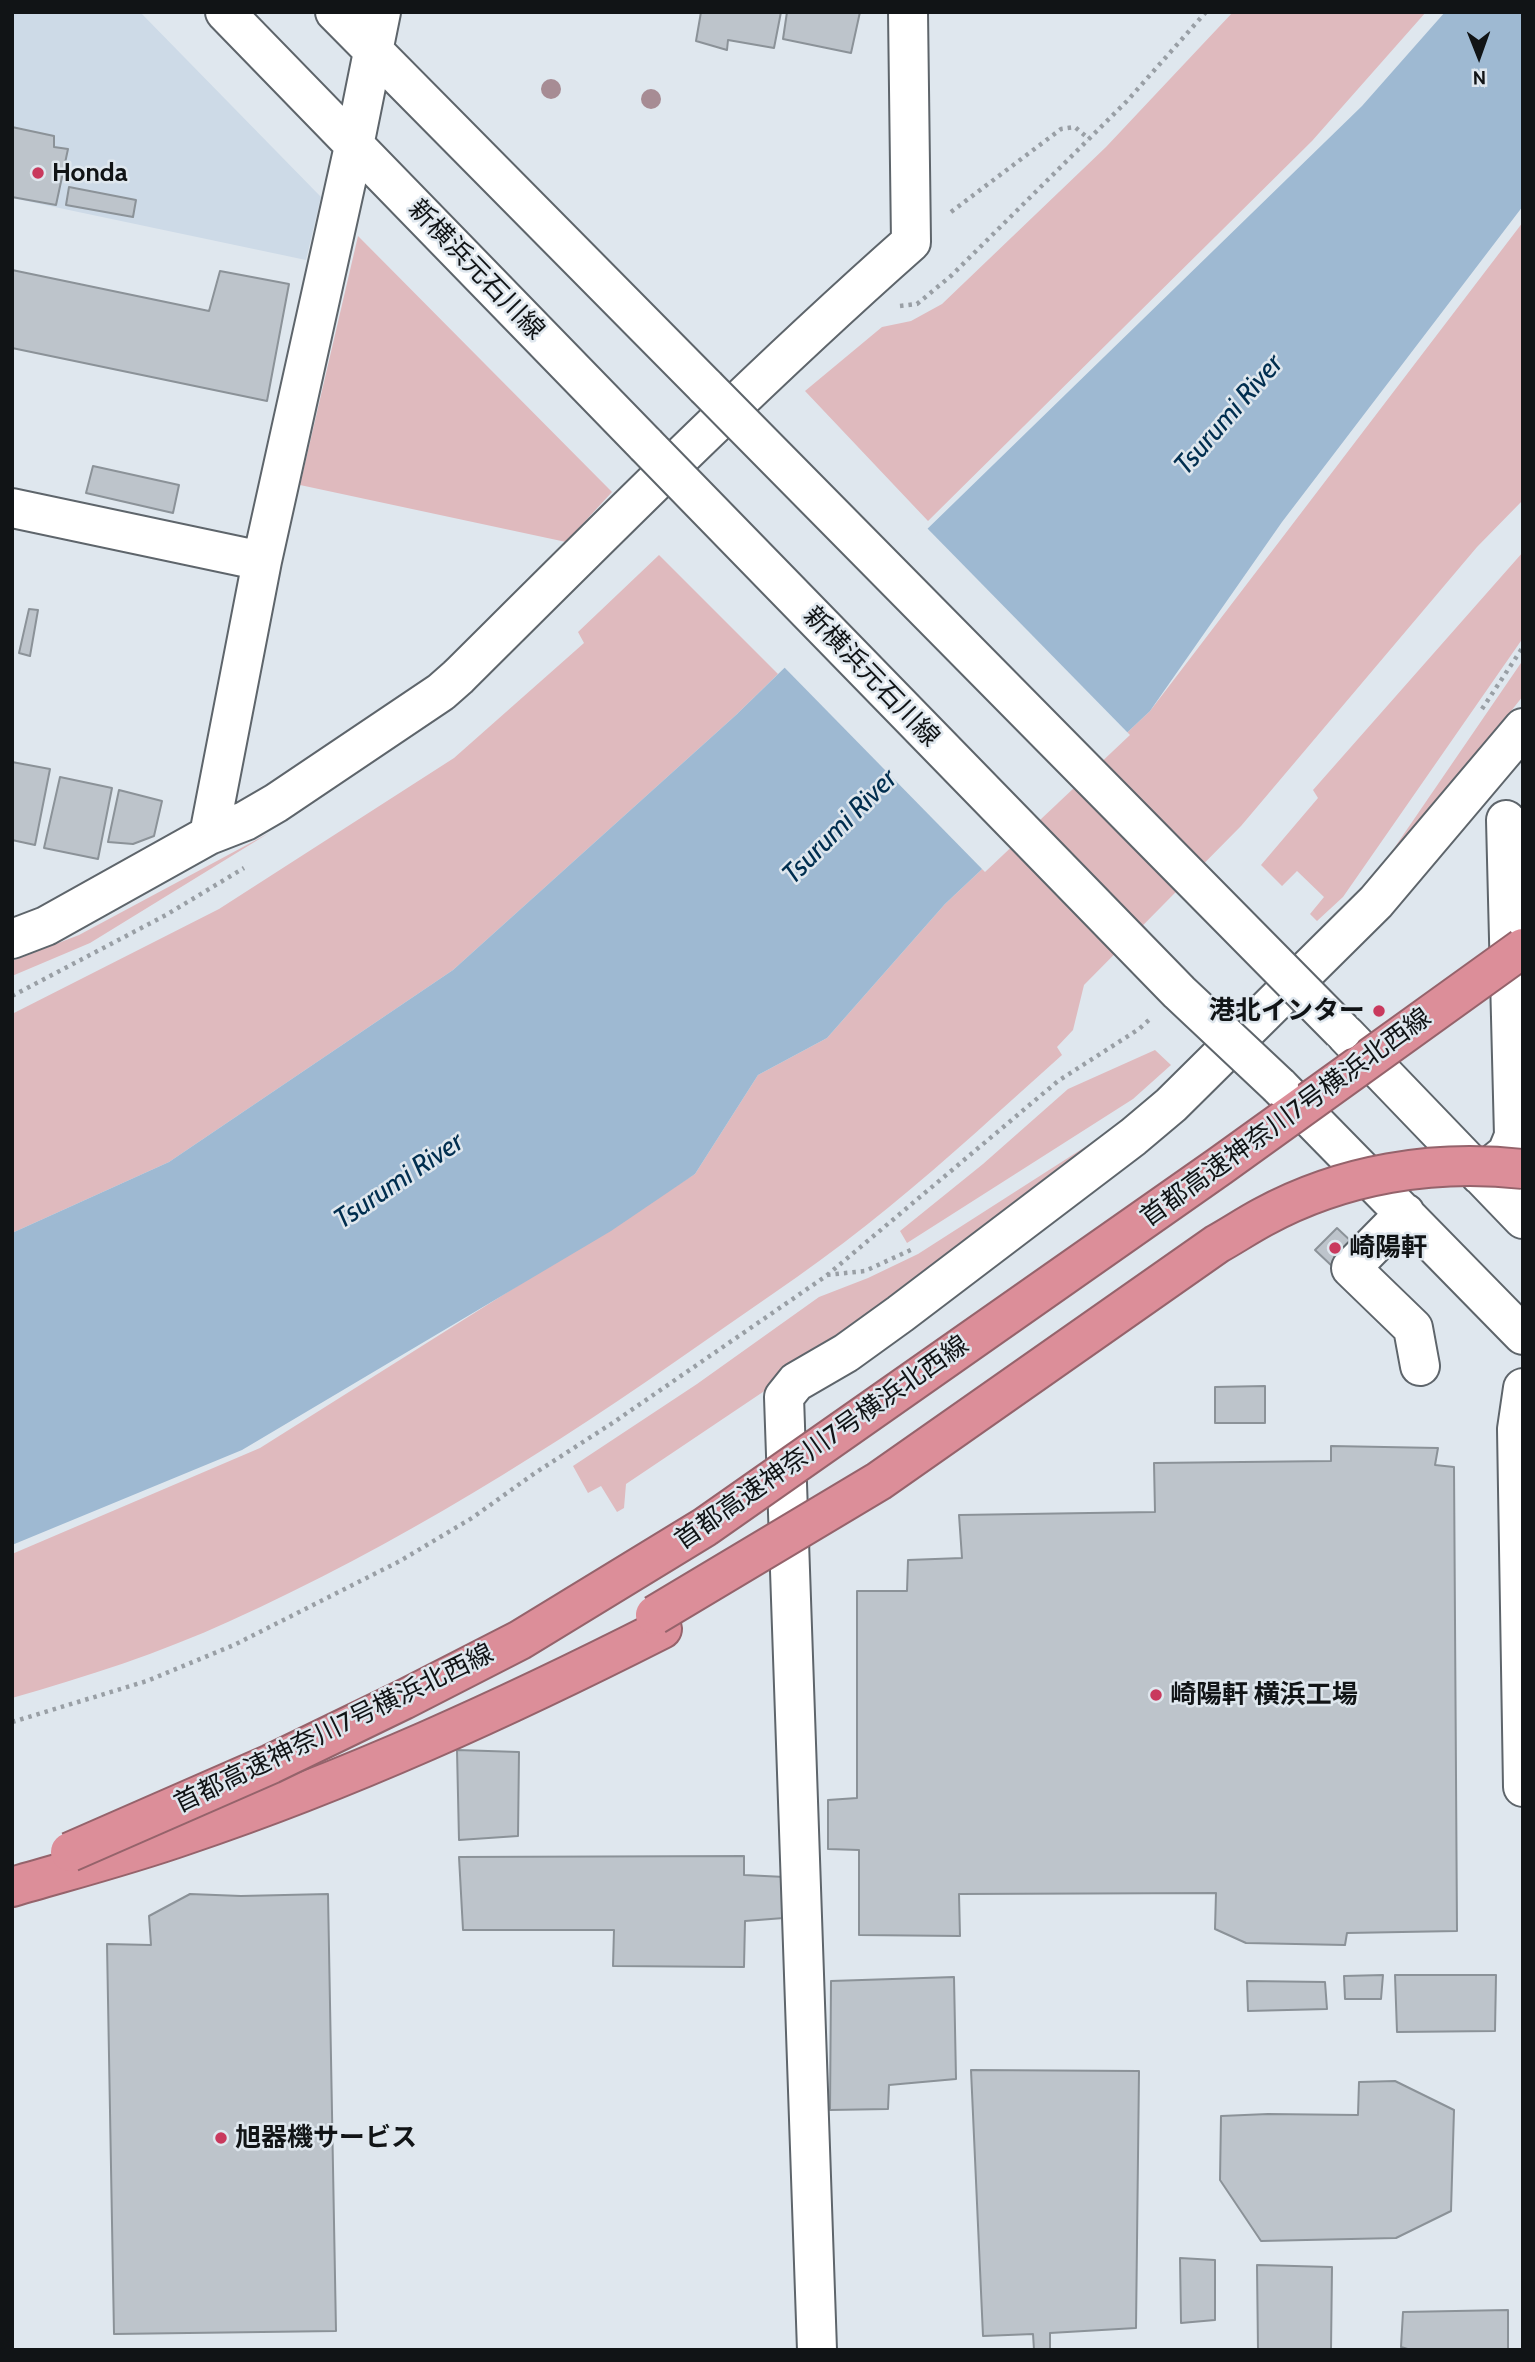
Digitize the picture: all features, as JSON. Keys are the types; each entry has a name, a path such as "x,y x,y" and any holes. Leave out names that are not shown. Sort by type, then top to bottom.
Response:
{"highway":[{"name":"首都高速神奈川7号横浜北西線","path":"73,1860 520,1640 705,1528 1220,1166 1523,948"},
{"name":"首都高速神奈川7号横浜北西線","path":"73,1860 181,1830 283,1785 526,1653 717,1540 1227,1183 1523,970"},
{"path":"12,1887 73,1860 362,1749 561,1663 655,1615 879,1481 1217,1244 1264,1216 1329,1188 1393,1171 1456,1165 1523,1169"},
{"path":"12,1868 73,1860 185,1836 382,1759 568,1676 662,1629 890,1492 1212,1266 1272,1230 1337,1201 1394,1187 1458,1181 1523,1186"}],"street":[{"name":"新横浜元石川線","path":"225,12 1179,992 1279,1086 1523,1335"},
{"path":"335,12 1342,1031 1523,1219"},
{"path":"209,835 262,561 381,12"},
{"path":"12,939 46,926 209,835 245,821 440,692 831,313 911,242 908,12"},
{"path":"12,508 262,561"},
{"path":"1480,1175 1507,1153 1514,1136 1505,807 1513,741"},
{"path":"817,2350 784,1397 796,1382 846,1353 900,1314 1133,1137 1171,1105 1376,902 1513,741"},
{"path":"1405,1213 1351,1268 1413,1328 1420,1366"},
{"path":"1523,1388 1517,1429 1523,1787"}],"path":[{"path":"911,242 1061,129 1075,127 1089,139"},
{"path":"12,1722 147,1681 234,1645 400,1561 472,1518 826,1276 1058,1081 1148,1020"}],"shaded area":[{"path":"12,12 140,12 321,197 306,260 12,198"},
{"path":"1233,12 1426,12 1312,141 928,521 805,391 882,327 911,321 942,304 1106,147"},
{"path":"1523,222 1523,500 1477,547 1241,826 1084,985 1073,1030 1057,1047 1062,1055 933,1170 844,1243 646,1382 531,1457 353,1561 230,1621 122,1664 12,1698 12,1554 260,1448 695,1174 758,1075 827,1038 945,904 1150,711"},
{"path":"358,236 612,492 566,542 300,485"},
{"path":"1523,552 1523,638 1343,897 1317,921 1310,914 1324,897 1297,871 1282,886 1261,865 1318,798 1313,790"},
{"path":"659,555 778,674 453,970 169,1162 12,1233 12,1014 219,909 454,758 584,643 578,632"},
{"path":"1523,660 1523,696 1347,917"},
{"path":"269,833 90,943 12,976 12,961 79,935"},
{"path":"1155,1050 1171,1065 1133,1099 907,1243 900,1231 983,1164 1068,1089"},
{"path":"1099,1138 1058,1174 818,1355 626,1484 624,1508 617,1512 601,1486 588,1493 573,1466 697,1384 819,1297 918,1254"}],"water":[{"name":"Tsurumi River","path":"1445,12 1523,12 1523,206 1282,522 1150,711 945,904 827,1038 758,1075 695,1174 611,1231 242,1450 12,1545 12,1233 169,1162 453,970 736,715 1362,106"}],"pier":[{"path":"925,526 1130,735 985,872 782,665"}],"building":[{"path":"701,12 781,12 774,48 728,40 727,50 696,41"},
{"path":"787,12 860,12 851,53 783,39"},
{"name":"Honda","path":"12,127 54,136 54,147 68,149 56,205 12,197"},
{"path":"69,187 136,200 133,217 66,205"},
{"path":"12,270 209,311 220,271 289,284 267,401 12,348"},
{"path":"93,466 179,485 173,513 86,493"},
{"path":"29,609 38,610 30,656 19,653"},
{"path":"12,762 50,769 35,845 12,840"},
{"path":"60,777 112,788 98,859 44,848"},
{"path":"119,790 162,801 154,836 133,844 108,842"},
{"name":"崎陽軒","path":"1337,1228 1355,1245 1333,1267 1315,1250"},
{"path":"1265,1386 1265,1423 1215,1423 1215,1387"},
{"name":"崎陽軒 横浜工場","path":"1331,1446 1438,1448 1435,1465 1454,1467 1457,1931 1347,1933 1345,1945 1246,1943 1215,1929 1216,1893 959,1894 960,1936 859,1935 859,1850 828,1849 828,1800 857,1798 857,1591 907,1591 908,1560 962,1558 959,1515 1155,1512 1154,1463 1331,1461"},
{"path":"457,1750 519,1752 518,1836 459,1840"},
{"path":"744,1856 744,1875 785,1877 784,1918 745,1921 744,1967 613,1966 614,1930 463,1930 459,1857"},
{"name":"旭器機サービス","path":"190,1894 328,1894 336,2331 114,2334 107,1944 151,1945 149,1916"},
{"path":"1383,1975 1381,1999 1345,1999 1344,1976"},
{"path":"1395,1975 1496,1975 1495,2031 1397,2032"},
{"path":"954,1977 956,2079 889,2085 888,2109 830,2110 831,1981"},
{"path":"1247,1981 1325,1982 1327,2009 1248,2011"},
{"path":"971,2070 1139,2071 1136,2328 1050,2333 1050,2350 1034,2350 1033,2334 983,2336"},
{"path":"1395,2081 1454,2110 1451,2211 1396,2238 1261,2241 1220,2180 1221,2116 1358,2115 1359,2082"},
{"path":"1180,2258 1215,2260 1215,2320 1181,2323"},
{"path":"1257,2265 1332,2267 1331,2350 1258,2350"},
{"path":"1508,2310 1508,2350 1411,2350 1401,2347 1403,2312"}],"place":[{"name":"Honda","path":"38,173"},
{"name":"港北インター","path":"1379,1011"},
{"name":"崎陽軒","path":"1335,1248"},
{"name":"崎陽軒 横浜工場","path":"1156,1695"},
{"name":"旭器機サービス","path":"221,2138"}]}
